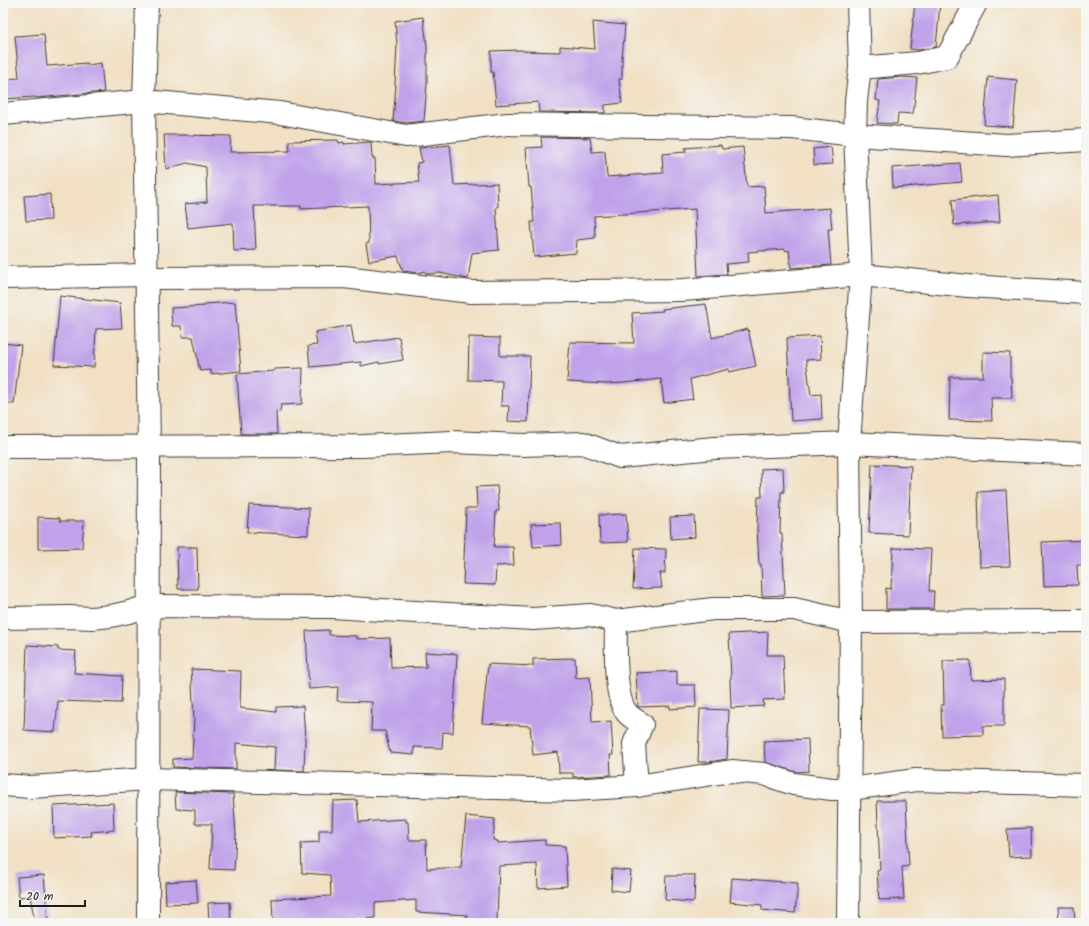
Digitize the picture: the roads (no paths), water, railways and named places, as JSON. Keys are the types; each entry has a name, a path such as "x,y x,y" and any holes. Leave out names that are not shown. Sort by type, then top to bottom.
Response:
{"street":[{"path":"147,3 144,101 149,448 148,923"},
{"path":"848,923 851,622 849,443 860,275 855,135 856,102 860,68 858,3"},
{"path":"860,68 917,63 947,57 976,3"},
{"path":"3,114 144,101 280,113 406,136 508,124 792,128 855,135 1007,144 1086,140"},
{"path":"3,278 146,276 155,278 344,277 471,292 683,290 860,275 968,286 1086,293"},
{"path":"3,447 149,448 363,446 452,442 522,445 583,443 620,458 714,448 849,443 1086,454"},
{"path":"3,618 70,616 92,618 117,615 148,606 332,607 533,619 590,615 616,621 714,609 769,608 794,609 851,622 1086,621"},
{"path":"616,621 616,672 620,698 626,713 642,724 634,744 637,786"},
{"path":"3,786 31,787 148,779 571,790 637,786 732,772 764,774 794,784 850,789 916,780 1086,785"}]}
